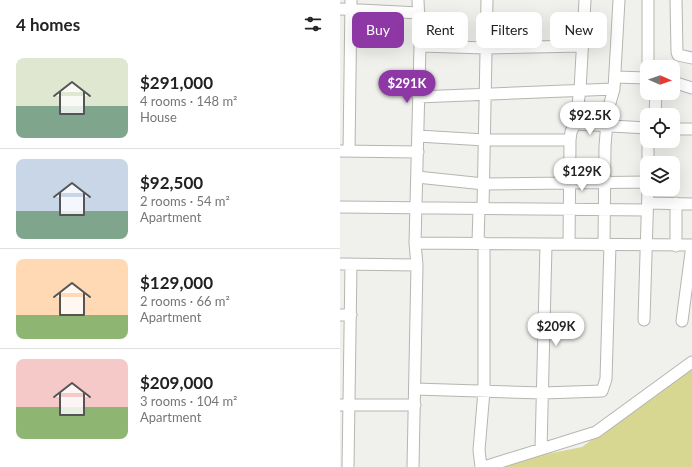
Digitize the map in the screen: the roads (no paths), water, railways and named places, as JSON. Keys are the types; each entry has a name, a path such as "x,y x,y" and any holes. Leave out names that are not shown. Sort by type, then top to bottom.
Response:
{"street":[{"path":"418,0 419,12"},
{"path":"487,0 487,12"},
{"path":"583,12 584,0"},
{"path":"415,389 544,392 602,391 606,379 607,245 605,209 605,146 608,110 615,83 619,0"},
{"path":"648,0 648,60"},
{"path":"676,0 676,52 678,56 692,58"},
{"path":"412,12 347,6 344,151 418,152"},
{"path":"412,467 415,405 417,265 416,208 420,48"},
{"path":"481,467 479,450 484,391 481,208 484,184 486,48"},
{"path":"569,244 570,132 575,124 580,90 582,48"},
{"path":"418,97 580,90 640,79"},
{"path":"680,84 692,88"},
{"path":"575,124 640,128"},
{"path":"680,129 692,129"},
{"path":"418,136 485,140 570,140"},
{"path":"417,177 484,184 640,182"},
{"path":"644,320 648,196"},
{"path":"676,204 676,246"},
{"path":"340,207 605,209 692,204"},
{"path":"416,243 646,246 692,245 682,321"},
{"path":"541,449 544,392 546,245"},
{"path":"348,467 345,405 345,264 417,265"},
{"path":"484,467 596,432 692,362"},
{"path":"345,405 415,405"}]}
